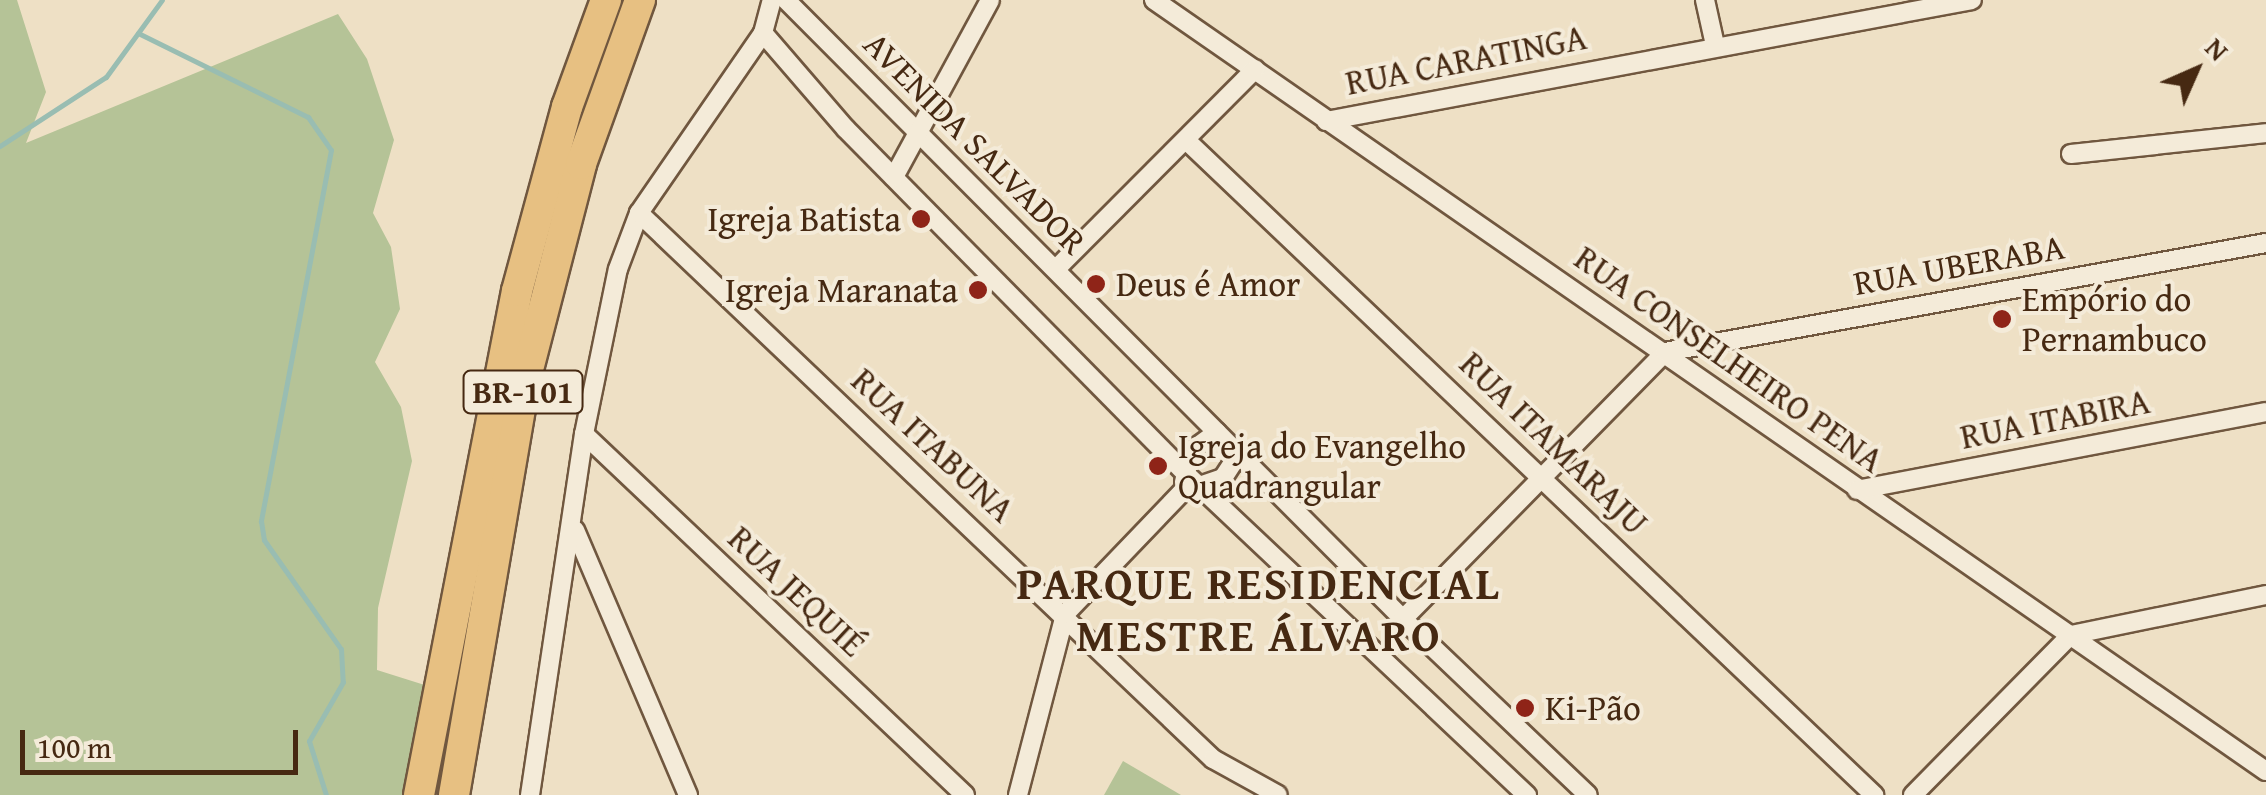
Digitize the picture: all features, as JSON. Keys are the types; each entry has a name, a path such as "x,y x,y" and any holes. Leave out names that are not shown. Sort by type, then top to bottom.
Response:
{"main road":[{"name":"BR-101","path":"419,795 517,291 568,106 606,0"},
{"name":"BR-101","path":"454,795 525,382 581,164 640,0"}],"street":[{"path":"530,795 575,530 584,434 618,269 639,212 762,33 772,0"},
{"name":"AVENIDA SALVADOR","path":"786,0 1403,619 1588,795"},
{"path":"894,177 990,0"},
{"name":"RUA CONSELHEIRO PENA","path":"1154,0 2266,771"},
{"path":"1705,0 1715,45"},
{"name":"RUA CARATINGA","path":"1326,120 1972,0"},
{"path":"762,33 894,177 1189,484 1527,795"},
{"path":"1056,269 1255,70"},
{"path":"2071,154 2266,132"},
{"name":"RUA ITAMARAJU","path":"1187,141 1874,795"},
{"name":"RUA ITABUNA","path":"639,212 1066,614 1213,759 1278,795"},
{"name":"RUA UBERABA","path":"1665,352 2266,244"},
{"path":"1403,619 1665,352"},
{"name":"RUA ITABIRA","path":"1856,490 2266,412"},
{"path":"1189,484 1191,451 1217,432"},
{"name":"RUA JEQUIÉ","path":"584,434 966,795"},
{"path":"1018,795 1066,614 1189,484 1223,478 1239,453"},
{"path":"575,530 688,795"},
{"path":"1913,795 2071,635 2266,595"}],"green space":[{"path":"0,0 17,0 46,92 26,143 338,14 367,59 394,140 373,213 391,247 400,309 375,362 401,407 412,461 378,608 377,670 431,687 412,795 0,795"},
{"path":"1123,761 1181,795 1104,795"}],"waterway":[{"path":"0,146 106,77 162,0"},
{"path":"138,33 308,117 331,150 261,521 264,540 341,649 343,682 309,741 326,795"}],"place":[{"name":"Igreja Batista","path":"921,219"},
{"name":"Deus é Amor","path":"1096,284"},
{"name":"Igreja Maranata","path":"978,290"},
{"name":"Empório do Pernambuco","path":"2002,319"},
{"name":"Igreja do Evangelho Quadrangular","path":"1158,466"},
{"name":"Ki-Pão","path":"1525,708"}],"district":[{"name":"PARQUE RESIDENCIAL MESTRE ÁLVARO","path":"1259,609"}]}
